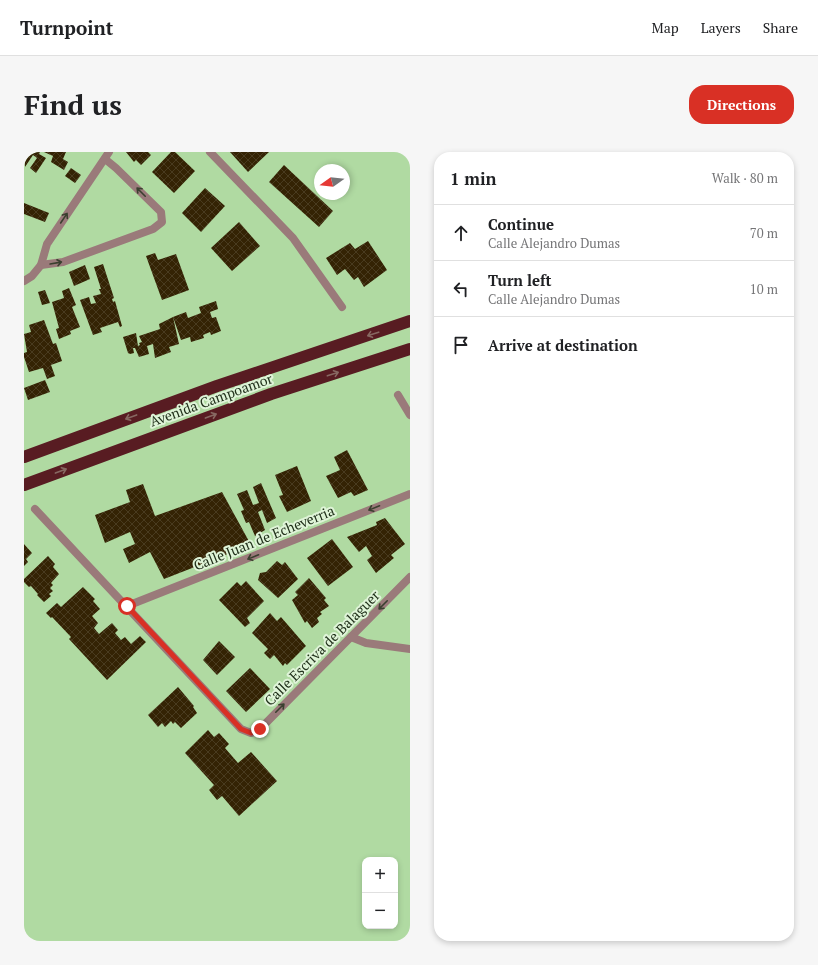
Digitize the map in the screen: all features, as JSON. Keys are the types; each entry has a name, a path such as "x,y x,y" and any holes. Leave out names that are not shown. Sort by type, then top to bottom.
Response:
{"highway":[{"name":"Avenida Campoamor","path":"24,457 216,386 410,321"},
{"name":"Avenida Campoamor","path":"24,485 271,394 410,349"}],"street":[{"path":"210,152 293,238 342,307"},
{"path":"24,281 32,276 41,265 47,244 107,156 116,168 161,212 162,222 154,229 62,262 41,265"},
{"path":"398,395 410,415"},
{"name":"Calle Juan de Echeverria","path":"127,606 410,494"},
{"path":"35,509 127,606"},
{"name":"Calle Escriva de Balaguer","path":"127,606 241,729 251,733 260,729 410,577"},
{"path":"351,637 366,642 410,649"}],"building":[{"path":"24,152 40,152 39,154 46,158 36,173 30,168 37,158 33,155 25,167"},
{"path":"44,152 66,152 63,159 68,162 64,170 51,162 53,156"},
{"path":"126,152 148,152 151,155 141,165 136,160 134,162"},
{"path":"171,152 175,152 195,171 174,193 152,172"},
{"path":"230,152 269,152 248,172"},
{"path":"284,165 314,193 314,200 321,200 333,211 319,227 269,182"},
{"path":"71,168 81,175 75,183 65,176"},
{"path":"205,188 225,206 201,232 182,213"},
{"path":"24,203 49,213 45,222 24,214"},
{"path":"239,222 260,246 232,271 211,248"},
{"path":"368,241 387,270 364,287 358,277 354,280 345,269 337,275 326,258 350,243 355,249"},
{"path":"155,253 158,260 176,254 189,290 162,300 146,256"},
{"path":"103,264 114,298 112,299 113,302 115,301 122,326 120,327 118,322 100,328 102,332 93,335 80,300 89,297 91,304 96,303 93,296 101,294 99,289 101,289 94,267"},
{"path":"85,265 90,279 74,286 69,272"},
{"path":"69,288 76,305 72,307 80,327 70,331 71,334 59,339 56,329 59,328 52,302 64,298 62,291"},
{"path":"45,290 50,303 42,305 38,292"},
{"path":"216,301 218,309 210,312 212,318 216,317 221,331 211,335 210,332 203,335 204,338 191,342 190,337 181,340 173,317 186,312 188,318 201,313 199,307"},
{"path":"173,317 179,344 169,347 171,352 155,358 153,344 147,346 149,354 139,357 135,348 133,348 134,353 128,353 123,337 136,333 138,346 140,345 139,343 142,342 139,336 160,329 159,324"},
{"path":"44,320 53,344 56,343 62,361 51,365 55,376 47,379 43,368 29,372 24,357 24,353 27,352 24,334 31,332 29,325"},
{"path":"45,380 50,392 28,400 24,388"},
{"path":"347,450 368,490 354,496 351,492 338,498 326,476 340,470 334,457"},
{"path":"297,466 311,501 287,512 279,496 283,495 275,475"},
{"path":"261,483 276,518 267,523 262,510 258,512 265,530 255,536 249,522 246,523 241,511 244,510 237,494 247,490 253,505 259,503 253,487"},
{"path":"143,484 155,516 222,492 251,545 164,579 150,552 129,563 123,549 135,544 130,532 105,543 95,515 130,502 126,490"},
{"path":"385,518 405,544 391,555 394,558 376,573 367,560 372,556 366,546 359,552 347,537 377,525 376,522"},
{"path":"332,539 353,567 328,586 307,558"},
{"path":"24,544 32,553 26,559 28,562 24,566"},
{"path":"48,556 55,564 53,567 59,574 51,583 53,585 50,588 53,591 49,594 51,596 44,602 31,586 29,587 24,582 24,579"},
{"path":"277,561 282,565 285,562 298,579 278,598 258,580 260,573 266,572"},
{"path":"309,578 326,598 324,600 329,606 320,612 322,614 317,618 319,622 312,628 307,621 305,623 292,600 298,595 295,592"},
{"path":"246,581 264,601 247,618 250,623 245,627 219,600 237,582 241,586"},
{"path":"83,587 95,599 93,601 100,609 92,616 98,623 94,628 99,634 112,623 118,630 115,633 121,640 125,637 131,644 140,636 146,642 107,680 69,639 71,637 52,617 51,618 46,613 57,603 61,607"},
{"path":"270,613 277,621 281,617 306,646 287,665 285,663 283,666 274,655 270,659 264,653 268,649 252,633"},
{"path":"219,641 235,657 217,675 203,660"},
{"path":"250,668 270,689 246,712 226,691"},
{"path":"178,687 194,706 193,707 197,713 181,728 175,722 173,724 171,721 165,727 162,723 158,727 148,715"},
{"path":"208,730 214,737 219,733 229,744 225,748 238,763 251,752 277,781 239,816 222,796 217,800 209,790 214,785 185,753"}],"route":[{"path":"127,606 241,729 251,733 260,729"}]}
